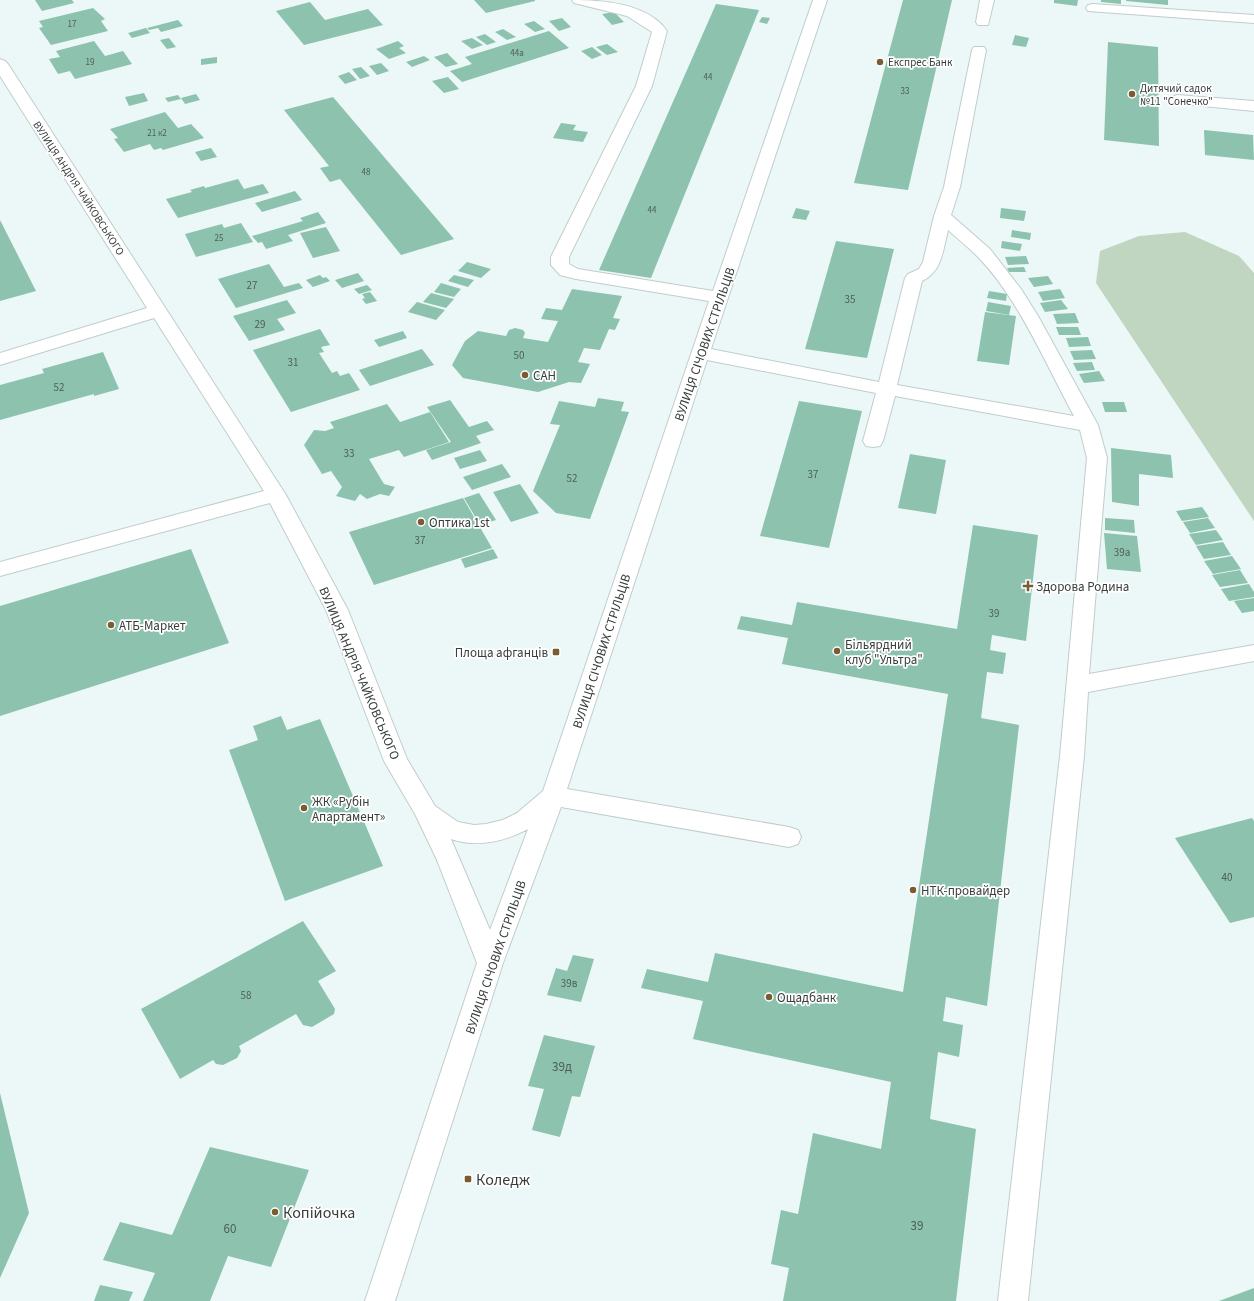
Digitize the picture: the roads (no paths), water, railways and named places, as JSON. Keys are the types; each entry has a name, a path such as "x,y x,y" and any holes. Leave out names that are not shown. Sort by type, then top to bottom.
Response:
{"street":[{"path":"579,0 627,10 650,21 660,31 644,86 560,257 560,265 566,271 576,274 720,297"},
{"name":"ВУЛИЦЯ СІЧОВИХ СТРІЛЬЦІВ","path":"380,1301 490,963 553,796 700,353 820,0"},
{"path":"983,22 987,0"},
{"path":"1093,8 1254,20"},
{"path":"873,441 914,278 926,273 929,269 942,216 952,187 979,50"},
{"name":"ВУЛИЦЯ АНДРІЯ ЧАЙКОВСЬКОГО","path":"0,64 276,494 337,610 396,761 424,810 449,860 490,963"},
{"path":"1177,100 1254,106"},
{"path":"942,216 984,254 1012,289 1030,316 1088,425 1097,458 1072,756 1013,1301"},
{"path":"0,359 158,311"},
{"path":"700,353 887,389 1088,425"},
{"path":"0,569 276,494"},
{"path":"1077,686 1254,653"},
{"path":"553,796 789,837"},
{"name":"ВУЛИЦЯ АНДРІЯ ЧАЙКОВСЬКОГО","path":"424,810 439,824 467,836 483,834 506,828 526,820 553,796"}],"place":[{"name":"Експрес Банк","path":"880,62"},
{"name":"Дитячий садок №11 \"Сонечко\"","path":"1132,94"},
{"name":"САН","path":"525,375"},
{"name":"Оптика 1st","path":"421,522"},
{"name":"Здорова Родина","path":"1028,586"},
{"name":"АТБ-Маркет","path":"111,625"},
{"name":"Більярдний клуб \"Ультра\"","path":"837,651"},
{"name":"Площа афганців","path":"556,652"},
{"name":"ЖК «Рубін Апартамент»","path":"304,808"},
{"name":"НТК-провайдер","path":"913,890"},
{"name":"Ощадбанк","path":"769,997"},
{"name":"Коледж","path":"468,1179"},
{"name":"Копійочка","path":"275,1212"}]}
